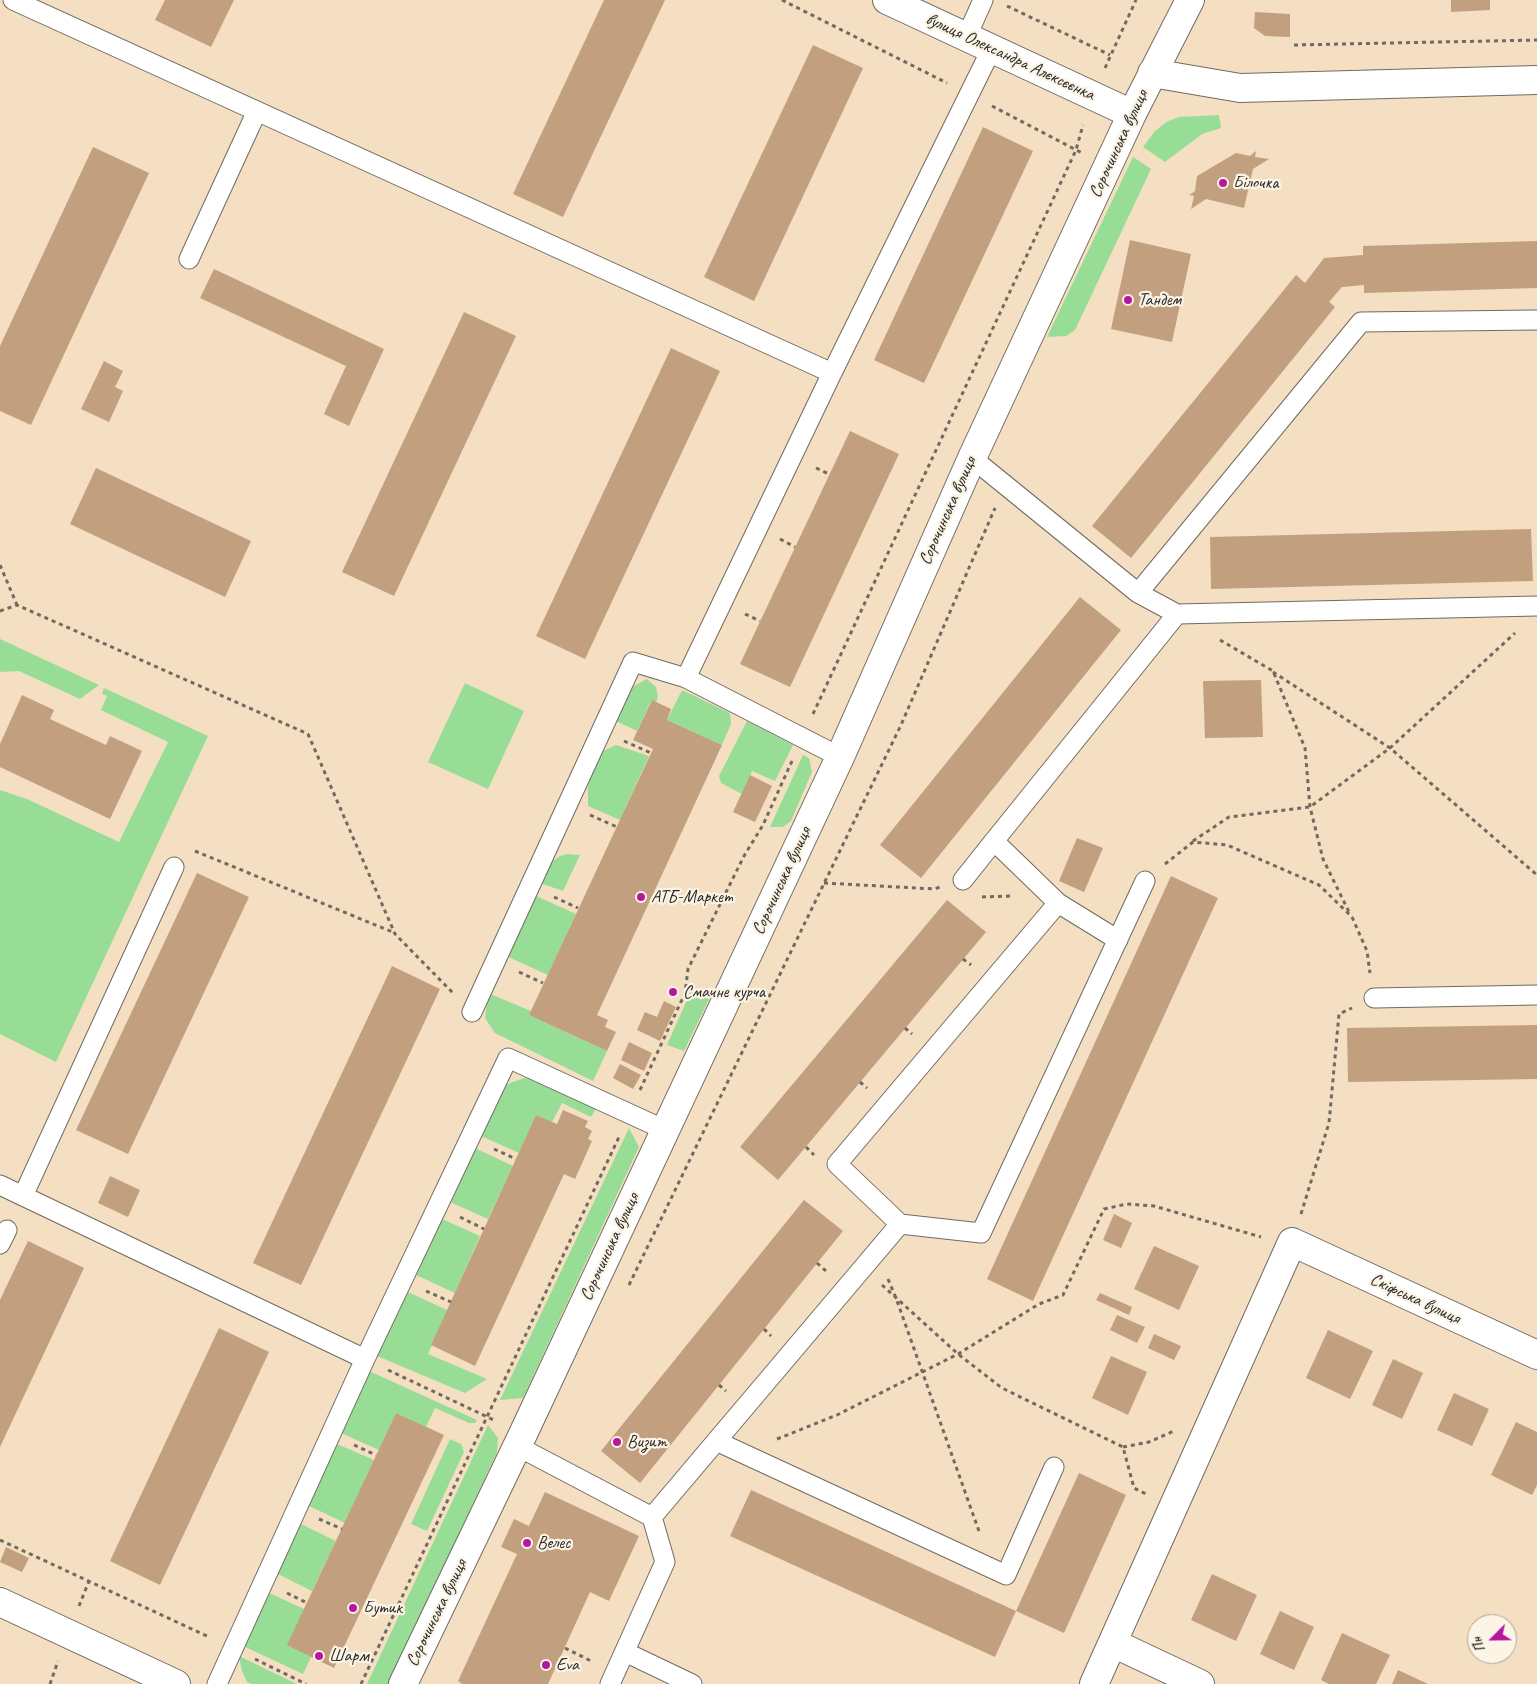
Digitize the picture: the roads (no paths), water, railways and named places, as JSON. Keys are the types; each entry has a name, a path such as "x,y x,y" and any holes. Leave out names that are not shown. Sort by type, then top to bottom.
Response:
{"street":[{"name":"вулиця Олександра Алєксєєнка","path":"887,0 991,50 1093,94 1132,114"},
{"name":"Сорочинська вулиця","path":"403,1684 520,1440 840,757 972,458 1132,114 1190,0"},
{"path":"1152,73 1240,88 1537,80"},
{"name":"Скіфська вулиця","path":"1113,1643 1292,1242 1537,1355"},
{"path":"0,1602 176,1684"},
{"path":"1094,1684 1113,1643 1200,1684"}],"lane":[{"path":"14,0 832,373"},
{"path":"966,38 984,0"},
{"path":"686,678 832,373 991,50"},
{"path":"189,259 257,111"},
{"path":"1138,592 1361,322 1537,320"},
{"path":"972,458 1138,592 1177,614 1537,606"},
{"path":"963,880 1177,614"},
{"path":"472,1012 633,662 686,678 840,757"},
{"path":"994,841 1058,903 1118,940"},
{"path":"23,1196 174,866"},
{"path":"1058,903 837,1164 900,1224 981,1233 1145,881"},
{"path":"1374,998 1537,995"},
{"path":"217,1684 365,1359 508,1058 666,1130"},
{"path":"0,1185 365,1359"},
{"path":"652,1516 900,1224"},
{"path":"520,1440 652,1516 665,1562 610,1684"},
{"path":"716,1441 1006,1575 1054,1468"},
{"path":"625,1652 692,1684"}],"place":[{"name":"Білочка","path":"1223,183"},
{"name":"Тандем","path":"1128,300"},
{"name":"АТБ-Маркет","path":"641,897"},
{"name":"Смачне курча","path":"673,992"},
{"name":"Визит","path":"617,1442"},
{"name":"Велес","path":"527,1543"},
{"name":"Бутик","path":"353,1608"},
{"name":"Шарм","path":"319,1656"},
{"name":"Eva","path":"546,1665"}]}
